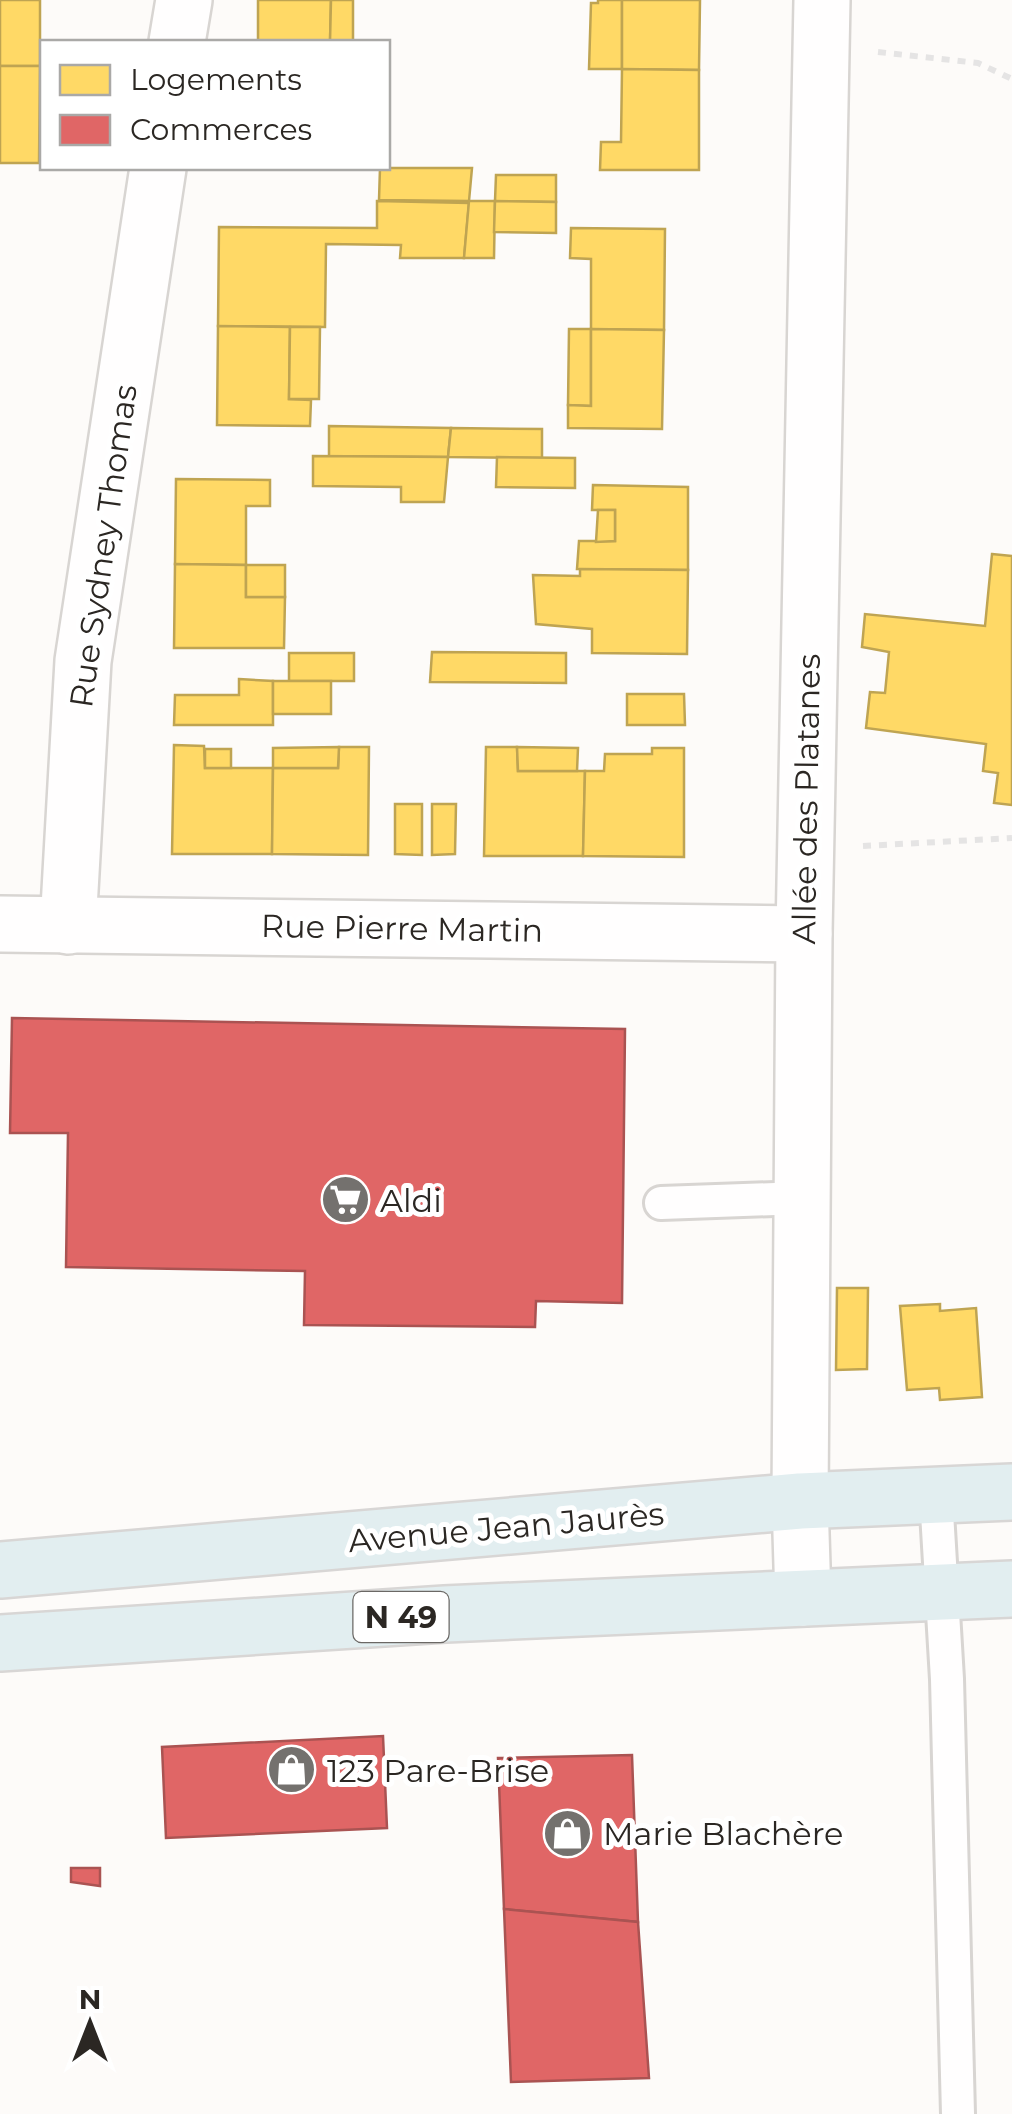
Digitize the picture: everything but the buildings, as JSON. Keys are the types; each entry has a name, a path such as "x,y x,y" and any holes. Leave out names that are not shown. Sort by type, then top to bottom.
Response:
{"main road":[{"name":"Avenue Jean Jaurès","path":"0,1570 800,1501 1012,1492"},
{"name":"N 49","path":"0,1643 444,1614 1012,1589"}],"street":[{"path":"178,40 184,0"},
{"name":"Allée des Platanes","path":"803,1598 800,1501 805,849 822,23"},
{"name":"Rue Sydney Thomas","path":"68,926 83,660 158,170"},
{"name":"Rue Pierre Martin","path":"0,924 804,934"}],"lane":[{"path":"661,1203 802,1198"},
{"path":"936,1496 946,1680 958,2114"}],"path":[{"path":"822,23 978,63 1012,79"},
{"path":"805,849 1012,838"}],"place":[{"name":"Aldi","path":"345,1200"},
{"name":"123 Pare-Brise","path":"292,1770"},
{"name":"Marie Blachère","path":"568,1833"}]}
